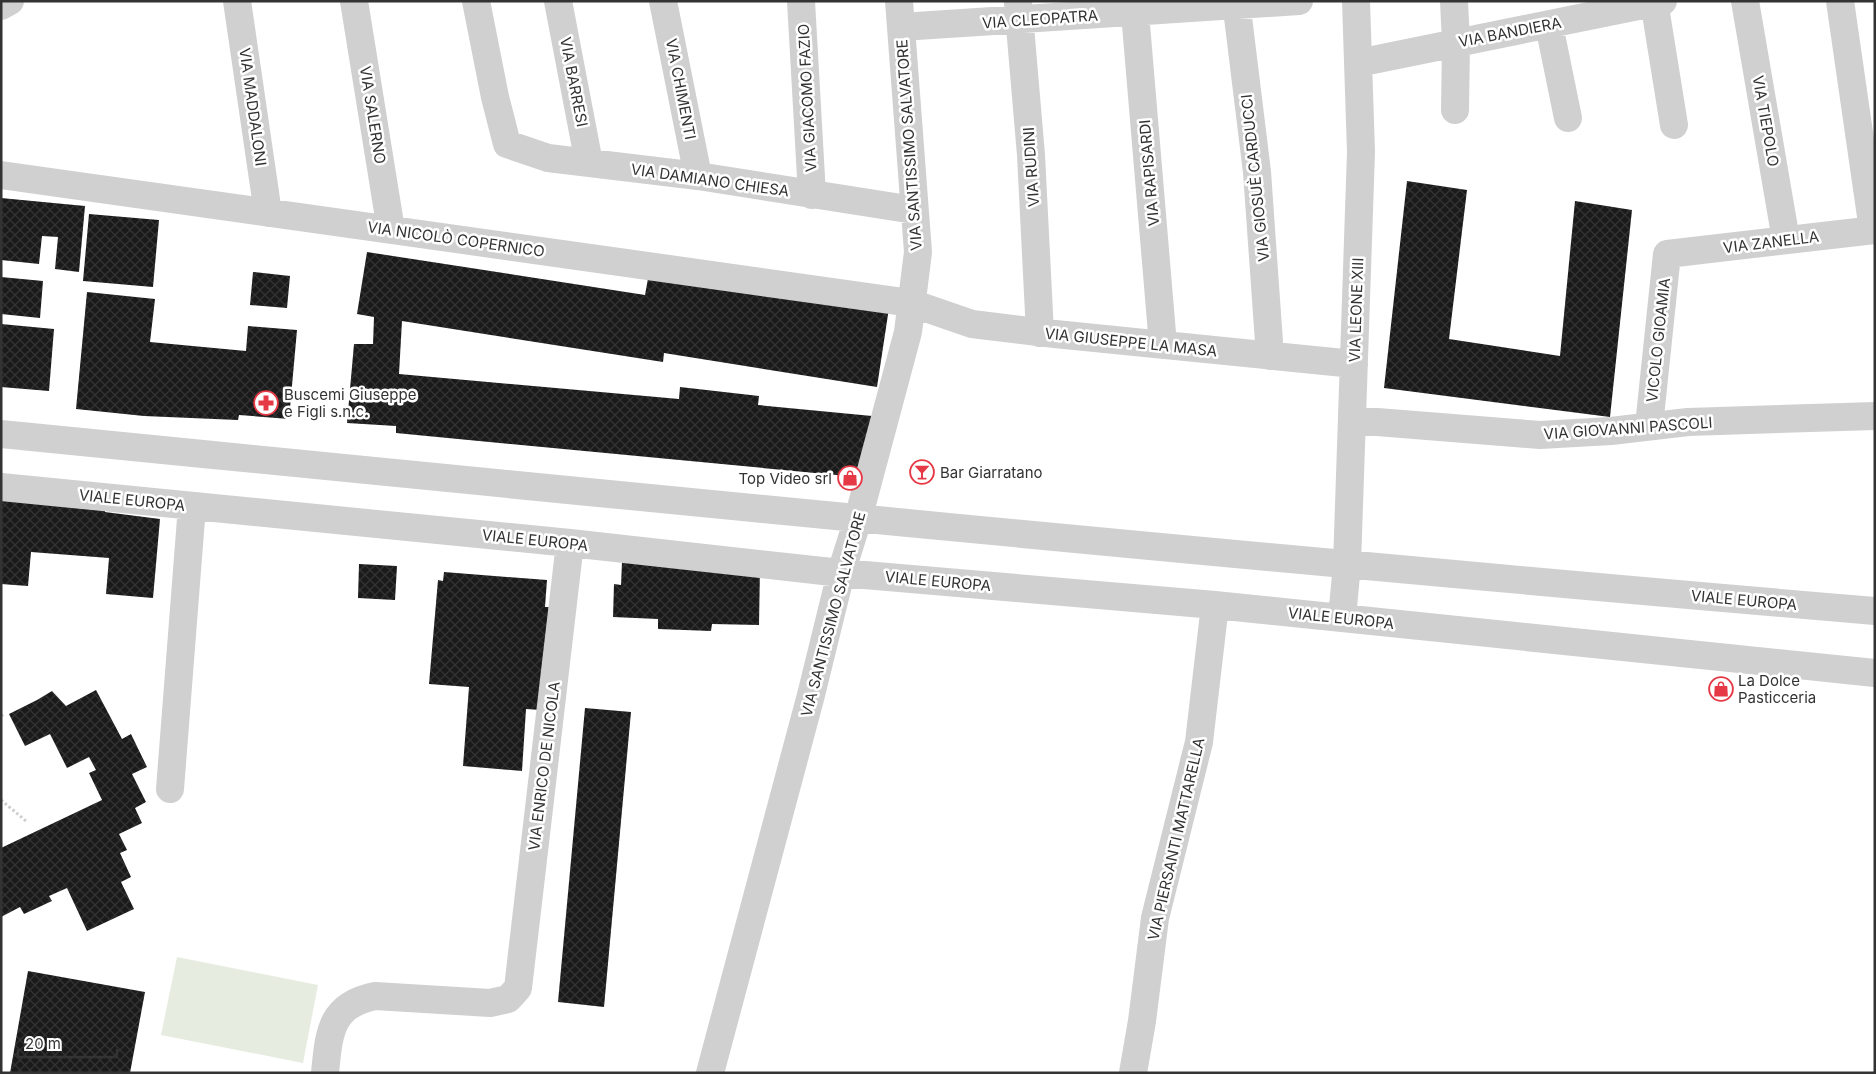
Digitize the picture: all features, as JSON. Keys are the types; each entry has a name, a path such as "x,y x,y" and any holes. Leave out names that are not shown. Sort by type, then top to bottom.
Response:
{"street":[{"path":"1,6 10,1"},
{"name":"VIA MADDALONI","path":"237,1 268,213"},
{"name":"VIA SALERNO","path":"354,1 392,230"},
{"name":"VIA DAMIANO CHIESA","path":"476,1 495,97 507,144 548,158 698,176 914,210"},
{"name":"VIA BARRESI","path":"558,1 589,163"},
{"name":"VIA CHIMENTI","path":"663,1 698,176"},
{"name":"VIA GIACOMO FAZIO","path":"801,1 812,194"},
{"name":"VIA CLEOPATRA","path":"900,14 1298,1"},
{"name":"VIA LEONE XIII","path":"1342,618 1352,420 1361,152 1356,1"},
{"path":"1454,1 1456,43 1454,110"},
{"name":"VIA TIEPOLO","path":"1745,1 1786,240"},
{"path":"1840,1 1874,230"},
{"path":"1657,2 1674,125"},
{"name":"VIA BANDIERA","path":"1358,63 1657,2"},
{"name":"VIA GIOSUÈ CARDUCCI","path":"1236,3 1257,172 1270,356"},
{"name":"VIA RAPISARDI","path":"1135,7 1163,345"},
{"name":"VIA RUDINI","path":"1019,11 1031,156 1040,333"},
{"name":"VIA SANTISSIMO SALVATORE","path":"710,1073 811,695 841,573 858,518 908,332 918,252 900,14"},
{"path":"1549,25 1568,118"},
{"name":"VIA NICOLÒ COPERNICO","path":"1,175 912,303"},
{"name":"VIA ZANELLA","path":"1668,254 1874,230"},
{"name":"VICOLO GIOAMIA","path":"1649,426 1668,254"},
{"name":"VIA GIUSEPPE LA MASA","path":"912,303 972,324 1040,333 1354,364"},
{"name":"VIA GIOVANNI PASCOLI","path":"1352,420 1540,435 1611,431 1688,422 1875,416"},
{"name":"VIALE EUROPA","path":"1,434 858,518 1875,611"},
{"name":"VIALE EUROPA","path":"1,487 570,543 841,573 1342,618 1875,673"},
{"path":"170,789 192,506"},
{"name":"VIA ENRICO DE NICOLA","path":"325,1073 331,1028 338,1015 349,1005 361,999 375,996 490,1003 508,999 518,988 570,543"},
{"name":"VIA PIERSANTI MATTARELLA","path":"1133,1073 1142,1021 1155,918 1199,742 1215,606"}],"path":[{"path":"1,800 26,821"}],"shaded area":[{"path":"177,957 318,985 303,1063 161,1035"}],"building":[{"path":"1407,181 1467,190 1449,339 1560,356 1575,201 1632,210 1610,417 1384,388"},
{"path":"1,198 85,206 79,272 55,269 58,237 42,236 39,264 1,260"},
{"path":"89,214 159,220 153,287 83,281"},
{"path":"367,252 645,295 649,273 889,308 877,387 664,353 663,362 402,321 399,374 679,399 680,387 759,396 758,405 872,416 857,477 396,433 396,426 347,423 354,344 373,344 374,317 357,314"},
{"path":"253,272 290,276 287,308 250,305"},
{"path":"1,277 43,281 40,318 1,314"},
{"path":"87,292 155,299 150,342 246,351 248,326 297,330 289,419 239,415 238,420 144,416 76,409"},
{"path":"1,324 54,329 49,391 1,387"},
{"path":"1,497 105,505 105,512 160,519 153,598 106,594 109,558 31,552 28,586 1,584"},
{"path":"622,562 760,567 759,625 712,624 711,631 658,629 658,619 613,617 614,584 621,585"},
{"path":"359,564 397,566 395,600 358,598"},
{"path":"444,572 547,580 545,607 549,607 541,710 526,709 522,771 463,766 469,687 429,684 438,580 443,581"},
{"path":"96,690 122,739 131,734 147,767 132,774 146,802 135,808 142,823 119,834 127,850 120,853 131,877 121,882 134,909 87,931 67,888 49,896 52,901 24,914 20,907 1,917 1,848 102,800 89,773 96,770 89,757 67,768 50,734 25,746 9,714 52,691 66,706"},
{"path":"585,708 631,712 604,1007 558,1002"},
{"path":"28,971 145,992 130,1073 10,1073"}],"place":[{"name":"Buscemi Giuseppe e Figli s.n.c.","path":"266,403"},
{"name":"Bar Giarratano","path":"922,472"},
{"name":"Top Video srl","path":"850,478"},
{"name":"La Dolce Pasticceria","path":"1721,689"}]}
